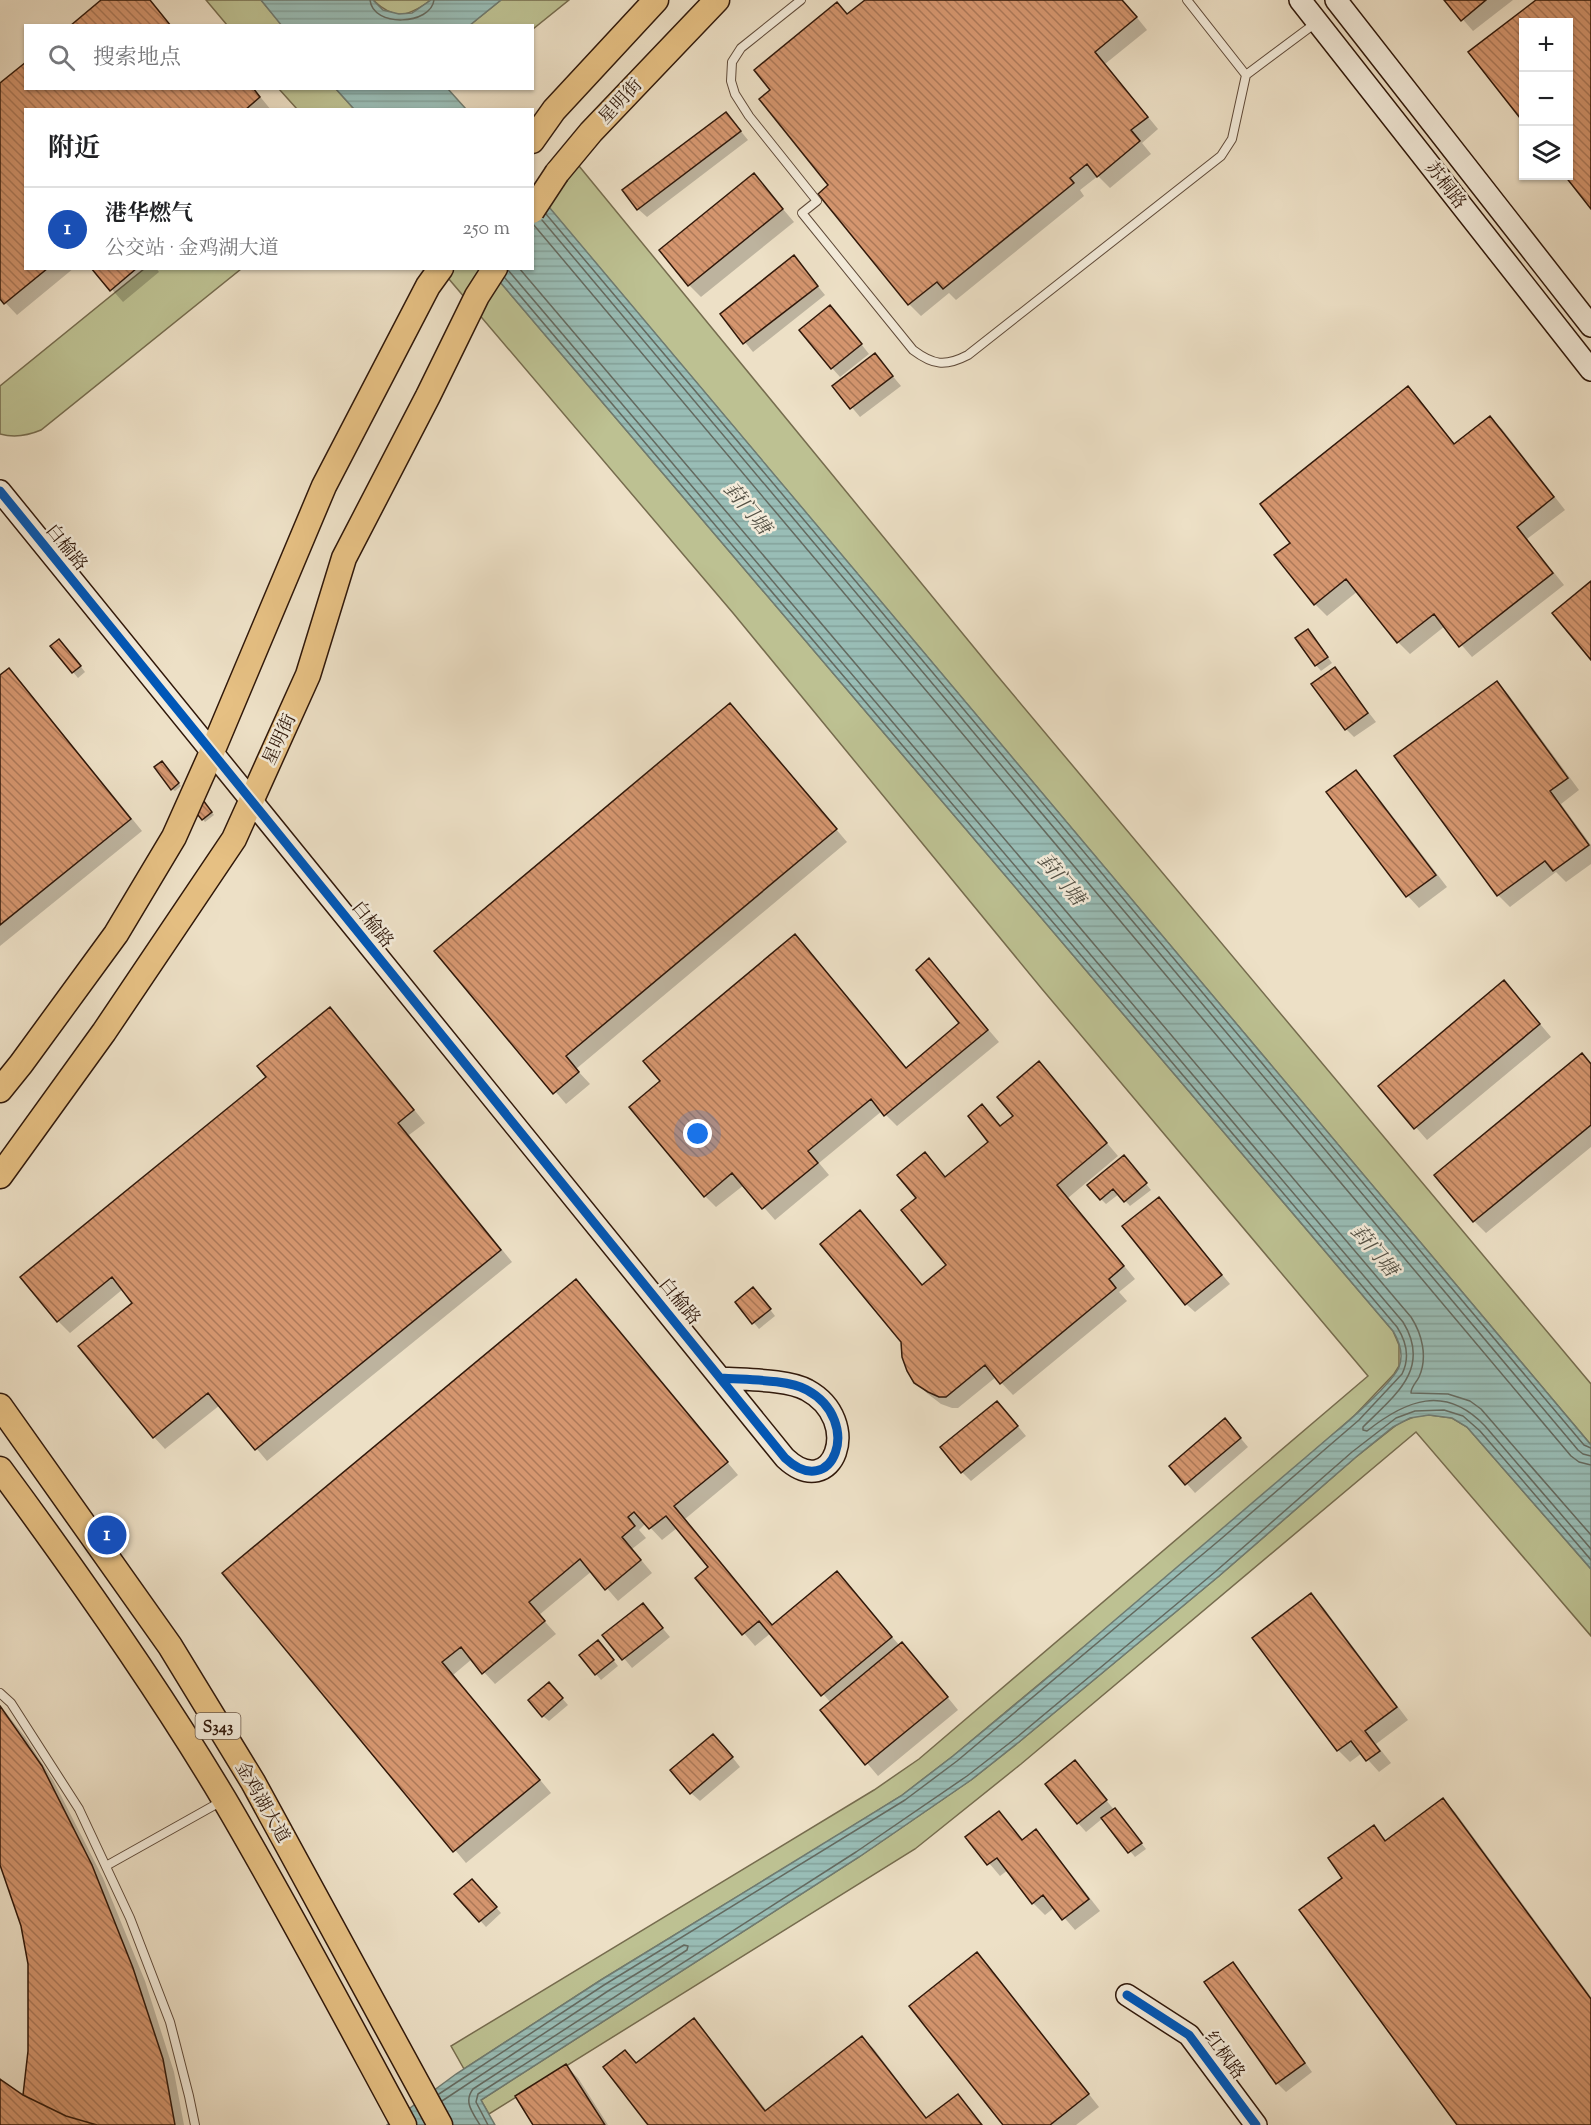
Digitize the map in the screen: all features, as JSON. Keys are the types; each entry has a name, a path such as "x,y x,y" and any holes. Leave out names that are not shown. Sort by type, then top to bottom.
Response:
{"main road":[{"path":"534,138 554,110 656,0"},
{"name":"星明街","path":"534,208 557,173 591,132 717,0"},
{"path":"0,1090 116,934 174,837 324,486 428,286 440,270"},
{"name":"星明街","path":"0,1176 104,1032 234,839 308,675 344,558 477,296 494,270"},
{"name":"金鸡湖大道","path":"0,1406 170,1646 253,1782 440,2125"},
{"name":"金鸡湖大道","path":"0,1469 140,1665 224,1800 404,2125"}],"street":[{"name":"苏桐路","path":"1300,0 1591,370"},
{"name":"苏桐路","path":"1336,0 1591,326"},
{"name":"白榆路","path":"0,491 785,1458 794,1467 813,1472 830,1463 838,1446 838,1426 817,1397 796,1385 721,1378"},
{"name":"红枫路","path":"1127,1995 1189,2035 1256,2125"}],"lane":[{"path":"801,0 746,43 734,56 731,81 735,94 749,117 817,201 802,213 905,341 920,355 938,363 955,362 968,355 1221,156 1232,140 1246,75 1318,22"},
{"path":"1187,0 1246,75"},
{"path":"0,1693 11,1702 79,1809 130,1918 170,2022 195,2125"},
{"path":"106,1866 224,1800"}],"green space":[{"path":"206,0 261,0 281,24 226,24"},
{"path":"373,0 431,0 408,13 395,14"},
{"path":"501,0 569,0 534,28 534,24 471,24"},
{"path":"280,90 337,90 353,108 296,108"},
{"path":"579,166 995,673 1591,1384 1591,1445 540,197"},
{"path":"143,270 240,270 41,430 21,436 0,434 0,386"},
{"path":"446,270 490,270 1393,1331 1399,1345 1399,1366 1394,1374 1355,1415 1219,1534 953,1756 901,1796 601,1980 464,2069 451,2046 874,1790 919,1759 1368,1376 1042,989 733,613 443,272"},
{"path":"1416,1416 1452,1418 1467,1427 1591,1569 1591,1636 1416,1432 1021,1764 915,1849 489,2114 481,2100 859,1857 971,1780 1219,1576 1356,1457 1399,1423"}],"water":[{"path":"261,0 373,0 383,10 399,14 412,13 431,0 501,0 471,24 280,24"},
{"path":"337,90 449,90 465,108 353,108"},
{"name":"葑门塘","path":"534,189 1591,1445 1591,1569 1467,1427 1452,1418 1429,1415 1410,1418 1393,1427 1356,1457 1219,1576 971,1780 859,1857 481,2100 495,2125 387,2125 456,2074 601,1980 901,1796 953,1756 1369,1402 1399,1367 1401,1353 1393,1331 490,270 534,270"}],"building":[{"path":"101,0 150,0 169,24 72,24"},
{"path":"865,0 1122,0 1137,17 1095,52 1148,117 1131,130 1140,141 1097,177 1087,164 1070,178 1074,183 943,289 937,282 908,305 818,194 828,185 759,99 770,90 754,70 837,2 847,14"},
{"path":"1444,0 1486,0 1461,21"},
{"path":"1536,0 1591,0 1591,209 1568,180 1573,180 1573,18 1519,18 1519,117 1468,52"},
{"path":"24,64 24,90 255,90 260,97 247,108 24,108 24,270 46,270 4,304 0,299 0,83"},
{"path":"726,112 741,131 637,210 622,190"},
{"path":"754,173 783,209 688,286 659,250"},
{"path":"794,255 818,286 743,344 720,314"},
{"path":"93,270 135,270 110,291"},
{"path":"830,305 862,344 831,369 799,330"},
{"path":"875,353 893,376 850,409 832,386"},
{"path":"1408,386 1454,444 1490,416 1554,497 1517,527 1553,573 1459,647 1434,614 1397,643 1346,579 1314,605 1274,555 1290,543 1260,504"},
{"path":"1591,581 1591,660 1552,613"},
{"path":"1308,629 1328,657 1315,666 1295,638"},
{"path":"59,639 81,666 72,673 50,646"},
{"path":"1335,667 1368,713 1345,730 1311,684"},
{"path":"9,668 131,819 0,925 0,675"},
{"path":"1497,681 1568,778 1550,791 1589,845 1553,871 1545,861 1497,896 1394,756"},
{"path":"730,703 837,829 566,1056 579,1072 553,1094 434,951"},
{"path":"162,761 179,783 171,790 154,767"},
{"path":"1356,770 1436,875 1406,897 1326,792"},
{"path":"200,796 212,812 202,820 189,804"},
{"path":"795,934 906,1068 959,1023 916,970 929,958 988,1030 884,1116 871,1099 808,1151 818,1163 762,1209 732,1173 704,1197 629,1107 660,1081 643,1061"},
{"path":"1504,980 1540,1024 1414,1129 1378,1086"},
{"path":"330,1007 414,1110 398,1123 501,1250 255,1450 208,1393 153,1438 78,1346 132,1303 112,1277 57,1322 20,1277 266,1077 257,1066"},
{"path":"1582,1053 1591,1064 1591,1125 1473,1222 1434,1175"},
{"path":"1039,1061 1107,1143 1057,1185 1124,1266 1109,1279 1116,1288 1000,1384 985,1365 946,1397 939,1397 914,1383 902,1357 901,1342 820,1244 860,1210 922,1285 946,1265 901,1210 916,1198 897,1175 925,1152 945,1177 988,1142 968,1116 982,1104 1000,1126 1013,1116 997,1097"},
{"path":"1124,1155 1147,1183 1124,1202 1113,1189 1100,1200 1087,1185"},
{"path":"1159,1197 1222,1275 1185,1305 1122,1226"},
{"path":"576,1279 728,1462 674,1506 772,1625 837,1571 892,1637 821,1696 759,1621 742,1635 695,1578 708,1567 666,1516 649,1529 634,1512 628,1517 635,1526 622,1537 641,1560 605,1590 580,1559 529,1602 545,1621 482,1674 461,1647 442,1662 540,1780 453,1852 222,1573"},
{"path":"753,1287 771,1309 752,1324 735,1302"},
{"path":"997,1401 1018,1426 961,1473 940,1447"},
{"path":"1225,1418 1241,1438 1185,1485 1169,1466"},
{"path":"1311,1593 1397,1707 1365,1731 1380,1751 1366,1761 1351,1741 1337,1751 1252,1638"},
{"path":"643,1603 663,1628 622,1660 602,1635"},
{"path":"598,1640 614,1660 595,1675 579,1655"},
{"path":"902,1642 948,1697 865,1765 820,1710"},
{"path":"549,1682 563,1698 542,1717 528,1700"},
{"path":"0,1706 42,1766 92,1865 133,1968 163,2059 175,2125 97,2125 66,2116 23,2095 28,2051 28,1964 21,1926 0,1865"},
{"path":"713,1734 733,1757 690,1794 670,1770"},
{"path":"1075,1760 1107,1800 1077,1824 1045,1784"},
{"path":"1443,1798 1591,1999 1591,2125 1457,2125 1299,1910 1342,1878 1328,1858 1374,1825 1385,1841"},
{"path":"1115,1808 1142,1843 1128,1853 1101,1818"},
{"path":"999,1811 1022,1840 1036,1829 1089,1899 1062,1920 1043,1895 1032,1904 997,1858 987,1865 965,1837"},
{"path":"472,1879 497,1907 479,1922 454,1894"},
{"path":"977,1952 1089,2094 1050,2125 1003,2125 909,2006"},
{"path":"1233,1962 1305,2063 1276,2084 1204,1982"},
{"path":"694,2018 765,2111 862,2036 926,2118 958,2094 982,2125 648,2125 603,2067 625,2050 636,2063"},
{"path":"566,2064 605,2125 533,2125 515,2096"},
{"path":"0,2079 23,2095 66,2116 97,2125 0,2125"}],"cycle path":[{"path":"0,491 785,1458 802,1469 817,1471 828,1464 835,1452 838,1437 834,1420 824,1404 807,1390 789,1384 721,1378"},
{"path":"1127,1995 1189,2035 1256,2125"}],"place":[{"name":"港华燃气","path":"107,1535"}]}
